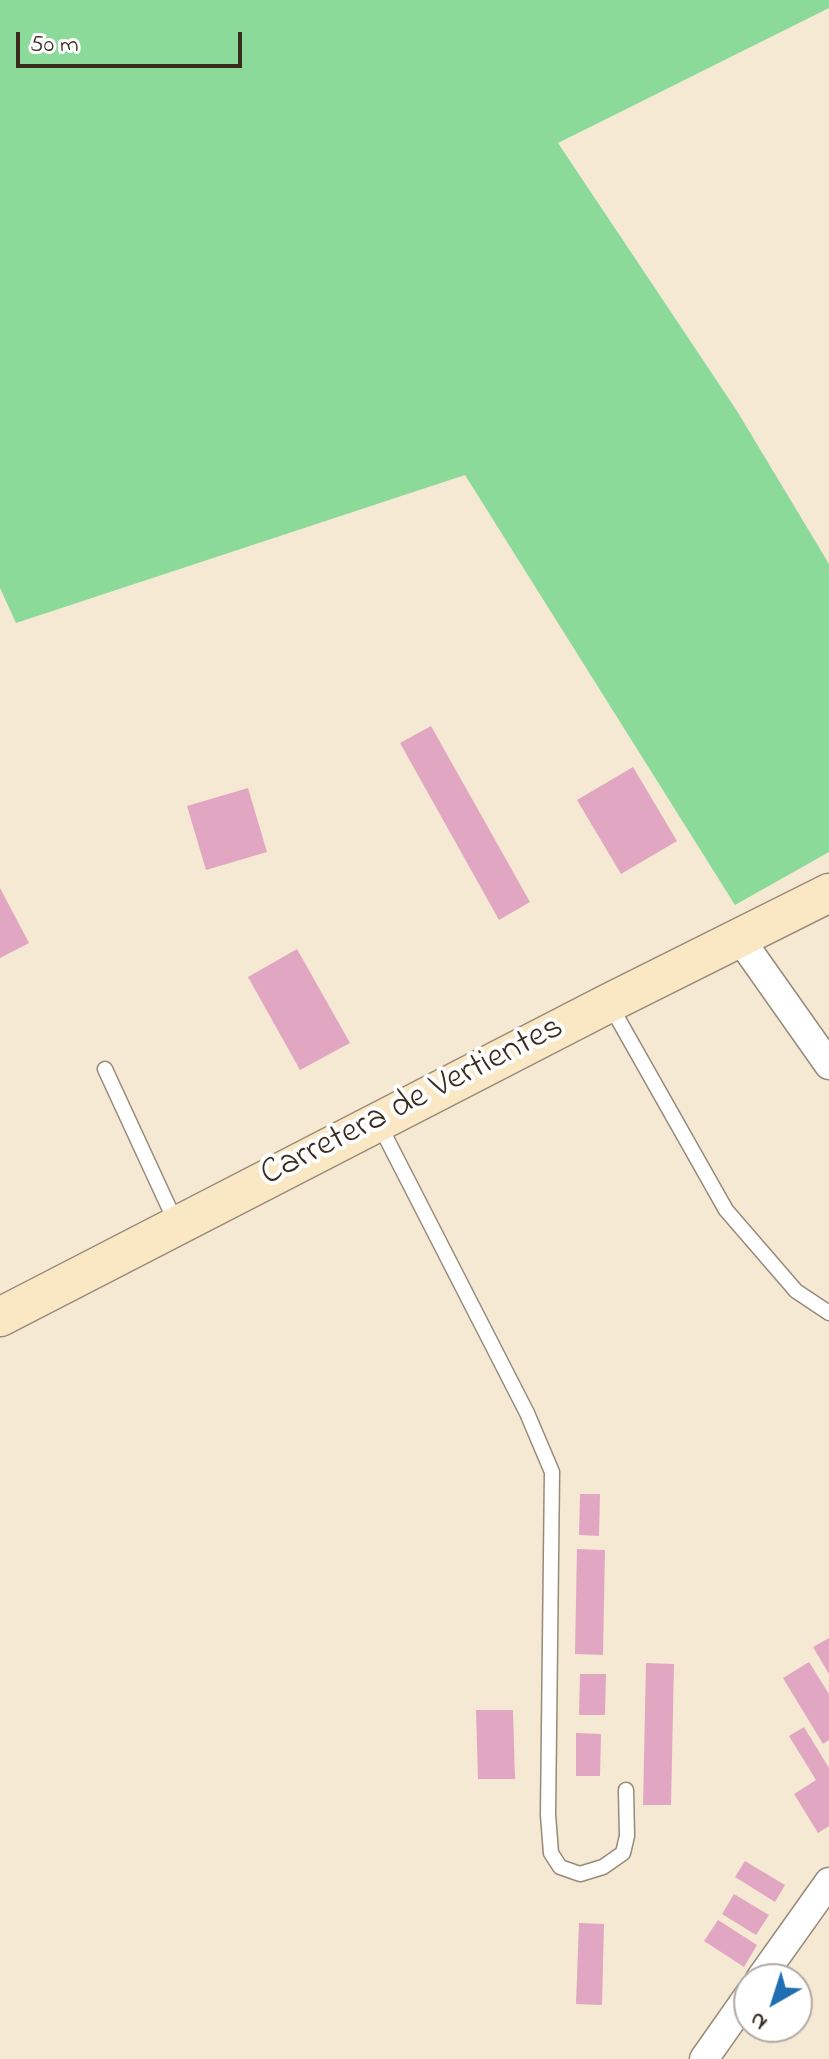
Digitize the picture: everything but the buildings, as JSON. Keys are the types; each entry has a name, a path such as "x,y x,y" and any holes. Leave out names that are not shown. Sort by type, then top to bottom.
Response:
{"main road":[{"name":"Carretera de Vertientes","path":"0,1317 738,936 829,893"}],"street":[{"path":"738,936 829,1065"},
{"path":"771,1963 829,1882"},
{"path":"704,2059 733,2018"}],"lane":[{"path":"609,1003 726,1210 796,1291 829,1313"},
{"path":"105,1069 177,1225"},
{"path":"377,1121 527,1413 552,1472 548,1815 551,1853 560,1867 580,1874 603,1867 623,1853 627,1836 626,1790"}],"green space":[{"path":"0,0 829,0 829,8 558,143 737,411 829,564 829,852 735,905 465,475 16,623 0,588"}]}
